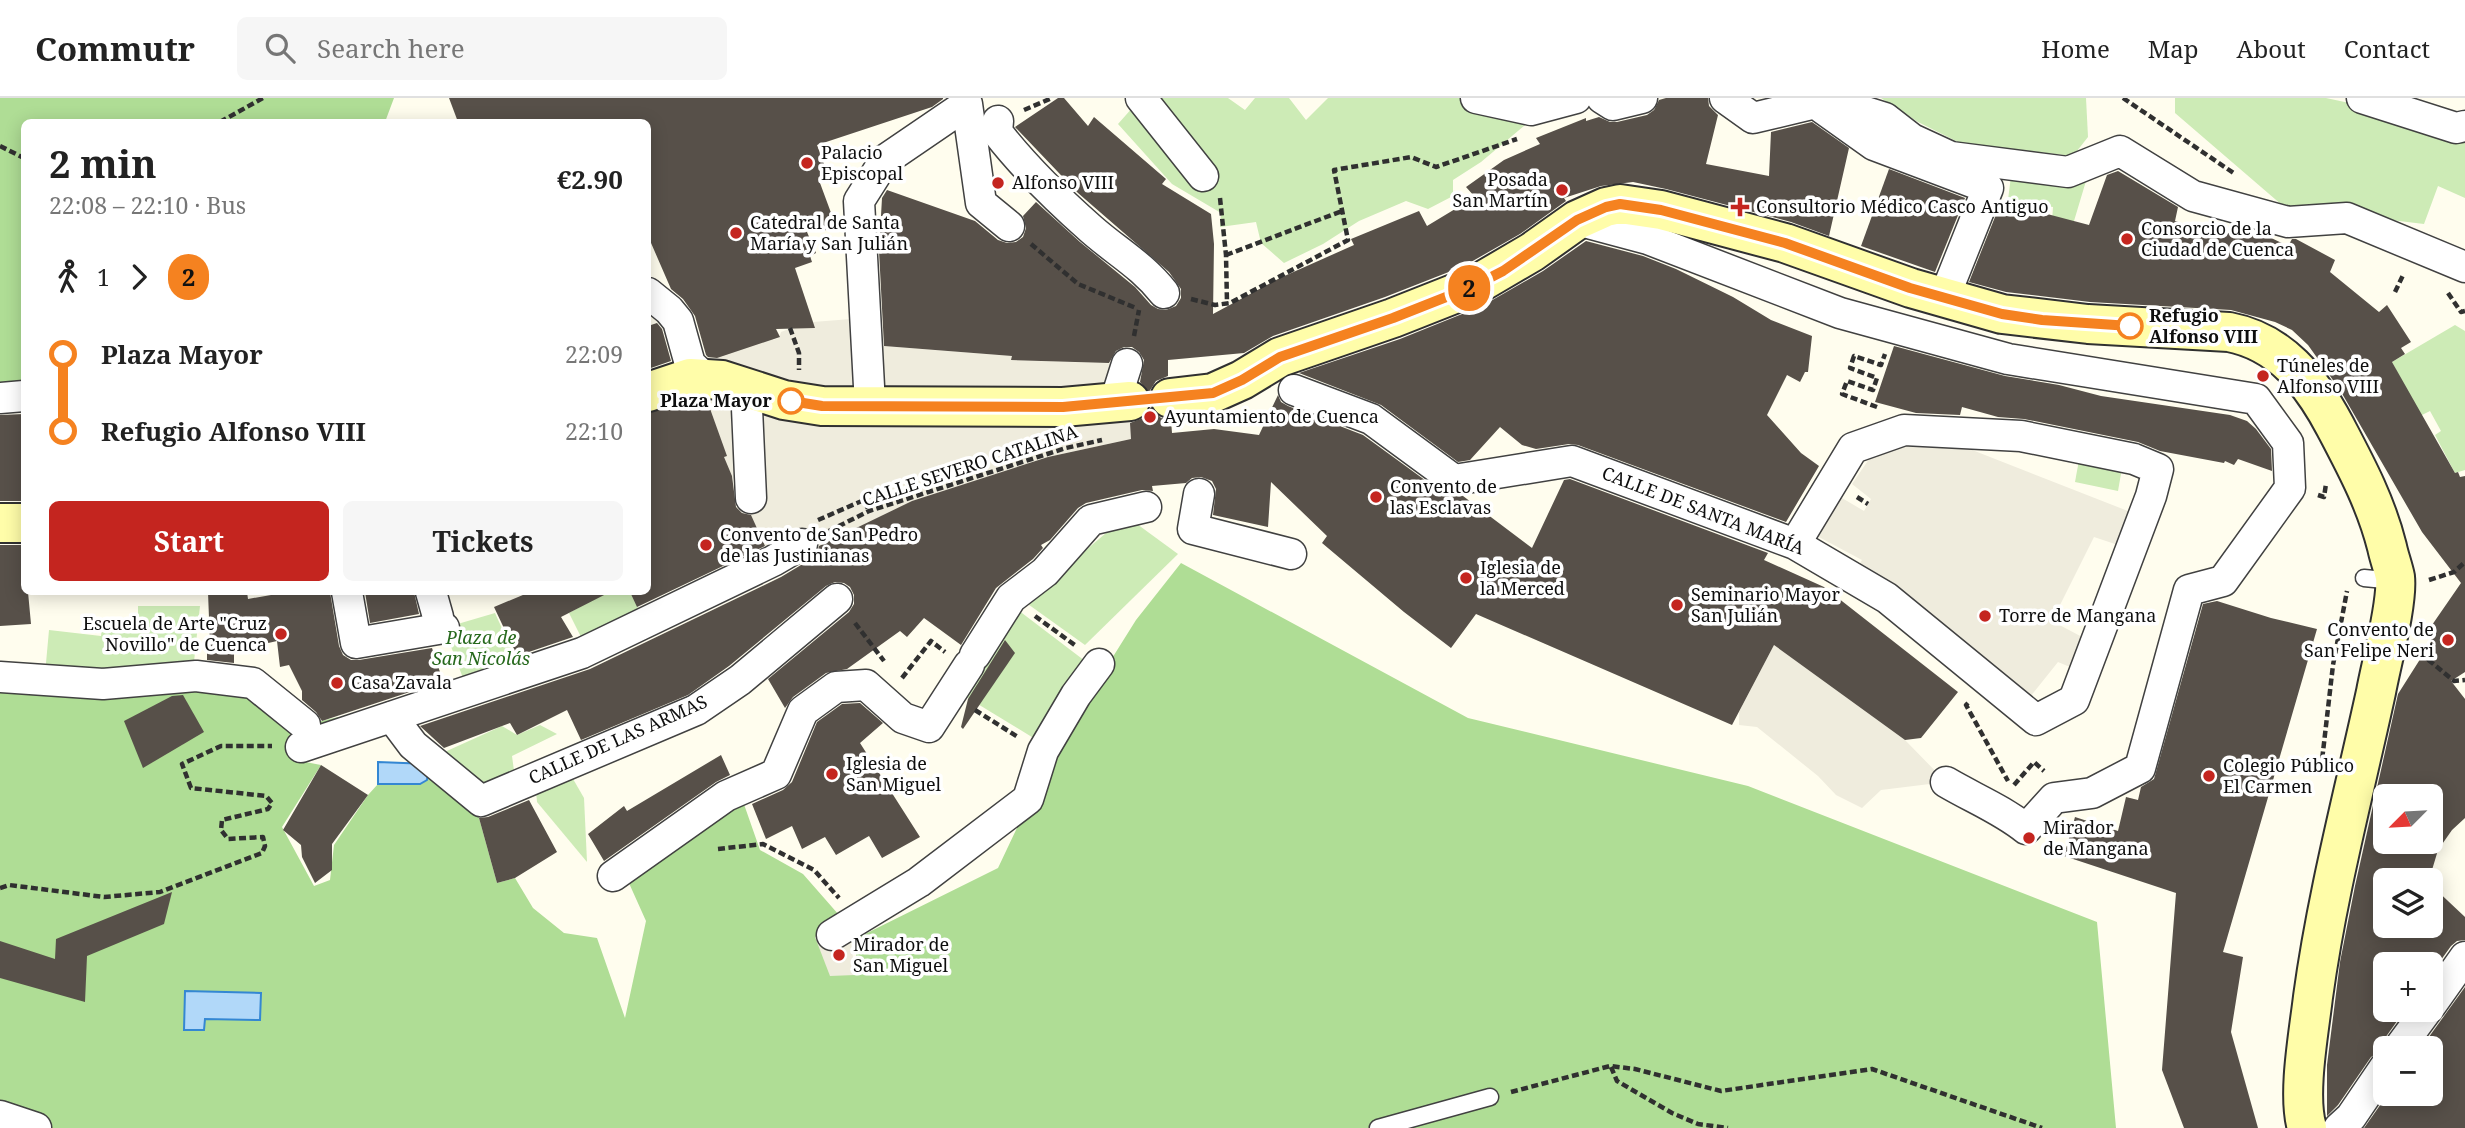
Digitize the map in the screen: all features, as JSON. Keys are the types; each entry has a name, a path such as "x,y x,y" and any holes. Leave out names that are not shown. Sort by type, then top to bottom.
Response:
{"street":[{"path":"1141,98 1212,186"},
{"path":"1476,98 1531,110 1576,98"},
{"path":"1725,98 1753,118 1816,103 1843,105 1885,118 1912,139 1951,157 2068,172 2120,151 2193,197 2288,222 2347,218 2461,272"},
{"path":"2362,98 2456,128 2465,126"},
{"path":"1816,103 1874,145 1988,188 1944,299"},
{"path":"870,405 859,201 885,160 967,104 981,203 1009,226"},
{"path":"998,121 997,132 1024,167 1092,230 1149,273 1164,293"},
{"path":"1170,398 1213,393 1242,380 1280,357 1393,318 1474,286 1503,271 1577,220 1620,204 1661,210 1785,243 1944,299 2020,318 2229,332 2248,335 2272,347 2298,372 2315,394 2357,464 2383,531 2384,588 2320,951 2305,1071 2304,1118 2307,1128"},
{"path":"1577,220 1648,239 1840,313 2008,359 2256,399 2288,443 2290,488 2223,581 2189,590 2140,768 2092,793 2054,798 2026,829 2007,813 1992,809 1946,782"},
{"path":"651,295 678,321 690,364 698,379"},
{"path":"651,391 698,379 722,380 746,386 762,394 822,406 1063,407 1124,389"},
{"path":"746,386 751,498"},
{"name":"CALLE DE SANTA MARÍA","path":"1294,390 1371,419 1454,480 1572,461 1795,544 1887,598 2036,720 2074,700 2151,496 2158,469 2134,459 2021,436 1904,430 1853,448 1795,544"},
{"path":"0,398 21,396"},
{"path":"1199,494 1193,529 1291,554"},
{"path":"613,876 726,796 776,774 803,711 836,687 866,685 903,718 929,727 950,695 965,659 1011,598 1045,572 1091,520 1146,507"},
{"path":"0,523 21,523"},
{"path":"0,677 103,684 197,676 253,684 303,736 392,717 582,653 773,561 810,532"},
{"path":"348,595 356,643 438,612"},
{"name":"CALLE DE LAS ARMAS","path":"392,717 413,746 481,801 696,710 740,680 837,599"},
{"path":"832,934 919,882 1028,799 1043,751 1076,695 1099,664"},
{"path":"2443,988 2465,957"},
{"path":"2339,1128 2351,1117 2373,1085"},
{"path":"0,1116 36,1128"}],"lane":[{"path":"1378,1128 1490,1097"}],"path":[{"path":"225,119 263,98"},
{"path":"2123,98 2243,180"},
{"path":"1124,389 1140,309 1164,293 1215,305 1227,303 1348,240 1334,170 1411,157 1436,167 1525,136"},
{"path":"0,146 21,156"},
{"path":"1212,186 1226,255 1227,303"},
{"path":"1226,255 1342,211"},
{"path":"1009,226 1078,284 1140,309"},
{"path":"790,328 799,353"},
{"path":"1886,350 1881,365 1854,356 1850,368 1877,378 1873,390 1847,381 1842,394 1889,411"},
{"name":"CALLE SEVERO CATALINA","path":"810,532 1066,448 1117,437 1124,389"},
{"path":"810,532 864,500 869,511"},
{"path":"2454,572 2465,562"},
{"path":"2384,588 2420,654 2454,681 2465,680"},
{"path":"1011,598 1099,664"},
{"path":"837,599 886,663"},
{"path":"898,683 931,641 965,659"},
{"path":"950,695 1043,751"},
{"path":"1966,705 2012,788"},
{"path":"0,888 9,885 104,897 160,892 262,853 265,846 262,837 228,839 222,830 222,820 268,809 272,803 265,796 191,788 182,764 220,746 303,736"},
{"path":"718,849 763,844 814,870 858,919"},
{"path":"1490,1097 1610,1066 1635,1069 1721,1091 1872,1069 2042,1128"},
{"path":"1610,1066 1617,1081 1672,1113 1698,1124 1728,1128"}],"green space":[{"path":"0,98 394,98 386,119 21,119 21,388 0,391"},
{"path":"1141,98 1228,98 1245,110 1255,98 1289,98 1306,120 1328,98 1473,98 1531,120 1481,162 1453,180 1453,196 1428,209 1406,201 1359,221 1323,244 1284,263 1261,243 1256,222 1220,227 1221,213 1172,184 1118,124"},
{"path":"1881,98 2086,98 2088,137 2073,156 1960,143 1918,122"},
{"path":"2175,98 2326,98 2368,107 2465,138 2465,198 2438,186 2424,224 2325,212 2289,211 2175,113"},
{"path":"2089,171 2065,251 2050,250 2053,207 2008,200 2011,176"},
{"path":"2455,325 2465,331 2465,470 2455,473 2435,435 2441,431 2430,411 2420,416 2392,362"},
{"path":"2079,460 2122,468 2118,491 2075,482"},
{"path":"1126,516 1178,554 1085,645 1025,602"},
{"path":"1181,563 1468,718 1748,786 2097,922 2116,1128 0,1128 0,690 245,690 305,725 338,717 338,727 295,760 321,765 282,827 314,886 330,880 334,845 378,784 417,783 430,775 436,767 474,800 497,883 515,878 533,908 564,933 597,938 625,1018 646,921 624,872 739,790 760,850 803,874 846,923 815,937 855,974 857,938 998,868 1052,754 1136,620"},
{"path":"573,595 632,595 640,612 582,639 569,613 580,607"},
{"path":"138,606 200,606 192,680 45,674 49,630 101,636 102,627 138,631"},
{"path":"1018,610 1085,661 1040,742 958,692"},
{"name":"Plaza de San Nicolás","path":"495,613 520,668 466,686 444,628"},
{"path":"540,725 557,734 512,756 515,778 489,788 438,755 502,726 517,735"},
{"path":"569,772 584,798 587,862 537,802 536,790"}],"shaded area":[{"name":"Plaza Mayor","path":"864,318 879,325 883,346 1012,356 1012,360 1129,364 1131,439 1048,457 909,503 783,563 770,556 723,457 726,455 708,403 690,392 707,356 730,348 734,352 771,337 773,340 779,338 781,332 799,325 808,328 813,322"},
{"path":"1915,439 1962,446 2133,513 2118,545 2094,537 2052,621 2084,638 2070,667 2058,662 2026,702 1857,568 1862,560 1817,536 1842,498 1864,511 1871,499 1852,484 1878,446"},
{"path":"1774,645 1905,740 1946,782 1881,790 1862,808 1836,795 1818,776 1757,727 1739,725 1739,712"},
{"path":"850,933 855,975 830,976 815,937"}],"water":[{"path":"378,762 429,764 427,780 420,784 378,784"},
{"path":"185,991 261,993 260,1020 205,1019 204,1030 184,1030"}],"building":[{"name":"Catedral de Santa María y San Julián","path":"449,98 943,98 932,107 817,145 830,180 820,183 837,229 807,232 816,253 810,256 812,262 795,268 815,328 776,329 780,337 717,358 706,355 695,316 683,299 671,289 651,243 651,119 457,119"},
{"path":"1058,98 1064,98 1088,126 1094,117 1166,179 1162,184 1211,214 1214,244 1213,314 1280,278 1354,245 1351,239 1419,211 1427,226 1475,197 1466,187 1504,160 1540,144 1536,138 1586,118 1586,121 1599,117 1617,122 1647,115 1654,110 1659,100 1666,98 1708,98 1709,106 1718,115 1706,164 1769,176 1771,132 1812,122 1849,148 1829,236 1791,222 1666,189 1633,182 1601,186 1564,198 1566,201 1520,234 1464,266 1273,336 1244,353 1168,360 1168,376 1156,381 1149,392 1140,382 1144,360 1132,347 1116,351 1109,363 1011,360 1012,356 884,346 879,251 882,198 887,190 975,221 998,240 1007,243 1016,242 1023,237 1026,228 1023,216 1036,202 1135,287 1151,305 1166,310 1176,306 1181,298 1181,289 1169,272 1078,193 1015,127"},
{"path":"1889,169 1965,198 1935,272 1861,246"},
{"path":"2118,171 2178,207 2175,221 2212,232 2265,235 2288,246 2292,239 2296,239 2335,260 2330,272 2379,312 2387,305 2411,342 2401,348 2405,354 2392,362 2455,473 2458,472 2460,477 2465,476 2465,672 2451,681 2465,699 2465,818 2443,843 2443,784 2378,784 2398,694 2431,642 2432,625 2461,583 2422,532 2340,390 2308,345 2292,330 2275,322 2231,310 2090,302 2006,292 1969,282 2001,202 2089,225 2107,175"},
{"path":"1586,241 1643,256 1676,269 1733,297 1771,320 1812,336 1808,372 1805,372 1800,382 1787,375 1767,415 1801,453 1819,466 1786,522 1578,445 1536,449 1522,445 1500,427 1470,460 1458,462 1381,405 1299,373 1400,339 1482,306 1543,271"},
{"path":"657,323 662,329 671,361 651,368 651,325"},
{"path":"1894,346 2005,376 2059,385 2101,396 2230,415 2247,421 2271,449 2272,471 2238,459 2234,465 2225,461 2224,463 2160,451 2138,442 2024,419 1998,417 1962,407 1960,415 1916,413 1875,402"},
{"path":"1278,395 1281,402 1288,406 1363,435 1444,494 1450,497 1463,496 1532,548 1564,480 1570,479 1768,553 1764,560 1824,587 1958,692 1921,738 1905,740 1774,645 1732,725 1476,614 1451,648 1322,543 1327,536 1271,482 1268,527 1213,515 1216,489 1212,481 1201,477 1192,478 1186,483 1152,486 1153,491 1142,490 1086,503 1078,508 1050,540 1041,545 1043,548 1033,559 996,588 961,645 924,618 907,637 900,631 847,669 826,673 793,697 785,708 768,679 849,612 854,604 854,595 844,583 835,582 826,586 729,666 688,695 581,740 567,710 517,735 510,723 444,748 420,726 590,669 781,577 811,559 819,546 912,501 1048,457 1131,439 1130,423 1143,418 1151,407 1161,418 1171,420 1172,433 1214,429 1259,435"},
{"path":"693,400 708,403 727,456 724,457 732,476 736,507 742,513 751,515 765,546 637,607 631,595 651,595 651,412"},
{"path":"21,414 21,501 0,501 0,415"},
{"path":"0,545 21,545 21,595 28,595 31,624 0,626"},
{"path":"208,595 247,595 248,599 271,595 330,595 343,655 351,660 359,660 432,648 443,681 322,721 302,700 302,691 289,665 280,667 277,641 234,651 234,663 207,660 207,646 210,645"},
{"path":"365,595 415,595 419,614 370,623"},
{"path":"523,595 604,595 561,617 573,637 517,656 494,607"},
{"path":"2217,601 2317,629 2223,952 2243,957 2231,1032 2258,1128 2184,1128 2162,1070 2176,893 2064,856 2075,817 2118,831 2126,797 2138,800 2141,787 2154,779 2203,604"},
{"path":"1005,640 1015,653 963,729 961,727 968,699"},
{"path":"183,695 204,732 143,768 124,721 172,696"},
{"name":"Iglesia de San Miguel","path":"860,703 883,723 860,743 920,837 882,858 869,836 836,855 825,837 802,849 792,826 766,839 752,804 783,790 792,782 817,722 842,704"},
{"path":"721,755 730,775 716,782 604,861 588,834 624,806 627,811"},
{"path":"321,765 368,795 332,844 332,870 315,883 302,857 301,845 283,830"},
{"path":"529,800 557,852 515,878 497,883 479,818 488,817"},
{"path":"2373,806 2373,854 2437,854 2433,868 2373,868 2373,938 2443,938 2443,896 2465,917 2465,940 2457,941 2443,957 2443,952 2373,952 2373,1022 2396,1022 2386,1036 2373,1036 2373,1056 2327,1116 2327,1065 2340,962"},
{"path":"172,892 164,924 87,956 85,1002 0,978 0,941 55,959 56,939"},
{"path":"2465,987 2465,1128 2364,1128 2380,1106 2443,1106 2443,1036 2430,1036 2440,1022 2443,1022 2443,1018"}],"bus line":[{"name":"2","path":"791,401 822,406 1063,407 1213,393 1242,380 1280,357 1393,318 1474,286 1503,271 1577,220 1620,204 1661,210 1785,243 1910,288 2002,314 2020,318 2130,326"}],"place":[{"name":"Palacio Episcopal","path":"807,163"},
{"name":"Alfonso VIII","path":"998,183"},
{"name":"Posada San Martín","path":"1562,190"},
{"name":"Consultorio Médico Casco Antiguo","path":"1740,207"},
{"name":"Catedral de Santa María y San Julián","path":"736,233"},
{"name":"Consorcio de la Ciudad de Cuenca","path":"2127,239"},
{"name":"Refugio Alfonso VIII","path":"2130,326"},
{"name":"Túneles de Alfonso VIII","path":"2263,376"},
{"name":"Plaza Mayor","path":"791,401"},
{"name":"Ayuntamiento de Cuenca","path":"1150,417"},
{"name":"Convento de las Esclavas","path":"1376,497"},
{"name":"Convento de San Pedro de las Justinianas","path":"706,545"},
{"name":"Iglesia de la Merced","path":"1466,578"},
{"name":"Seminario Mayor San Julián","path":"1677,605"},
{"name":"Torre de Mangana","path":"1985,616"},
{"name":"Escuela de Arte \"Cruz Novillo\" de Cuenca","path":"281,634"},
{"name":"Convento de San Felipe Neri","path":"2448,640"},
{"name":"Casa Zavala","path":"337,683"},
{"name":"Iglesia de San Miguel","path":"832,774"},
{"name":"Colegio Público El Carmen","path":"2209,776"},
{"name":"Mirador de Mangana","path":"2029,838"},
{"name":"Mirador de San Miguel","path":"839,955"}]}
